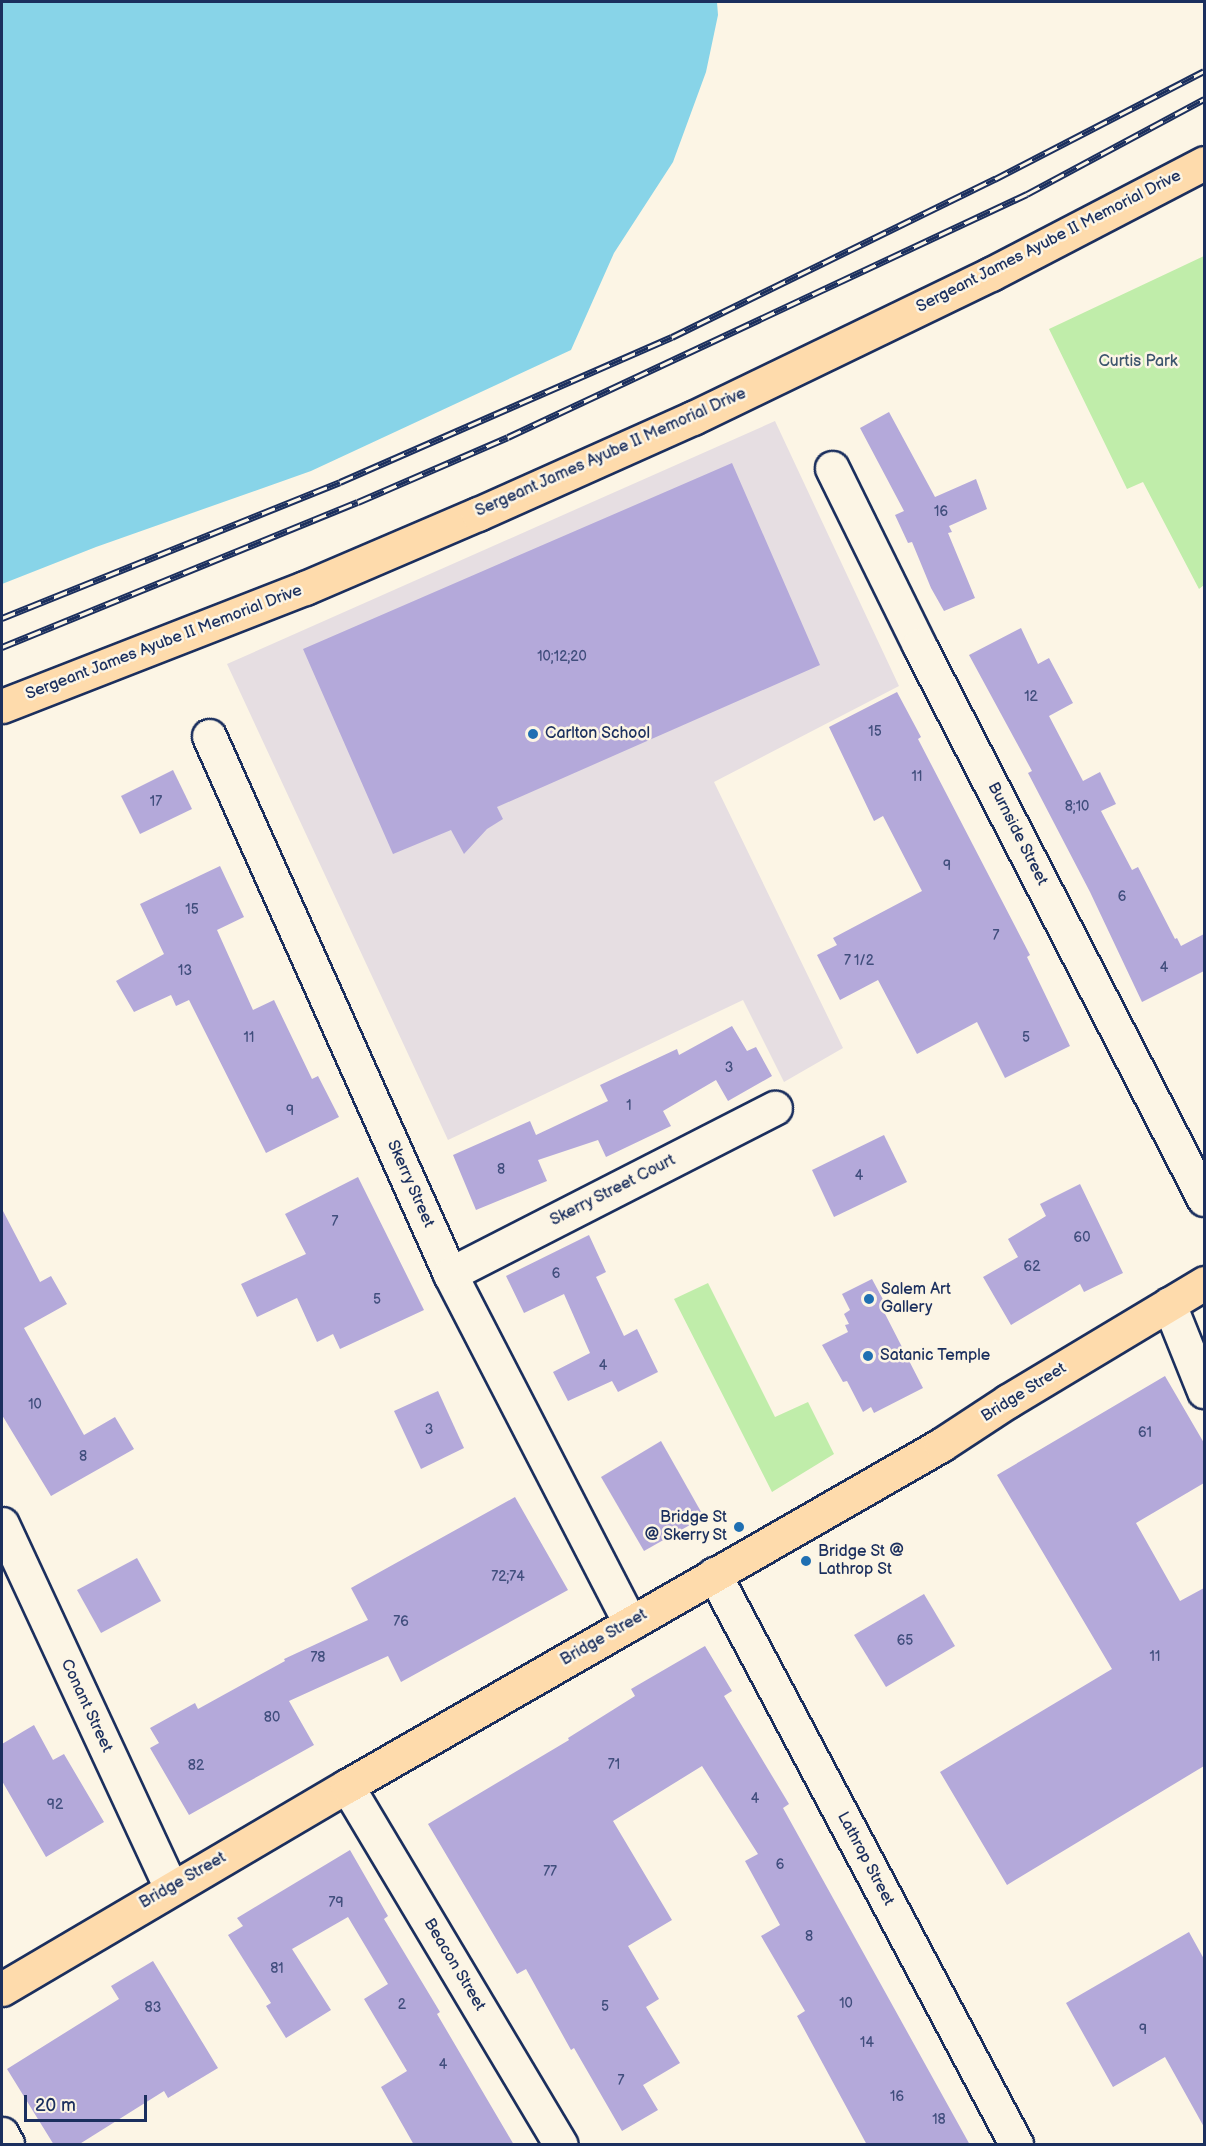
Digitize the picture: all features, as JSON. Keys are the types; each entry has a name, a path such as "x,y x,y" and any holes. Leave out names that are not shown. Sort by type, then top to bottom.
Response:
{"main road":[{"name":"Sergeant James Ayube II Memorial Drive","path":"2,706 304,588 671,428 991,274 1204,163"},
{"name":"Bridge Street","path":"2,1989 347,1786 941,1445 1204,1283"}],"street":[{"name":"Burnside Street","path":"832,468 925,656 1204,1198"},
{"name":"Skerry Street","path":"208,736 450,1274 630,1623"},
{"name":"Skerry Street Court","path":"450,1274 775,1107"},
{"path":"1169,1304 1204,1391"},
{"name":"Conant Street","path":"2,1524 171,1888"},
{"name":"Lathrop Street","path":"714,1574 1016,2145"},
{"name":"Beacon Street","path":"347,1786 560,2145"},
{"path":"2,2134 7,2145"}],"shaded area":[{"name":"Carlton School","path":"775,421 899,686 714,782 843,1048 784,1082 743,1000 448,1140 227,664"}],"green space":[{"name":"Curtis Park","path":"1204,256 1204,585 1199,589 1143,482 1127,489 1049,329"},
{"path":"708,1283 775,1417 808,1402 834,1454 772,1492 674,1299"}],"water":[{"path":"2,2 717,2 718,15 706,72 673,162 614,253 571,350 311,471 96,547 2,584"}],"building":[{"path":"889,412 935,497 976,479 987,509 949,526 952,532 948,533 975,598 944,611 931,588 912,542 908,543 895,515 904,511 860,428"},
{"path":"732,463 820,665 497,807 503,819 487,829 464,854 451,830 393,854 303,649"},
{"path":"1021,628 1038,664 1049,658 1073,703 1049,716 1083,781 1100,772 1116,804 1101,811 1132,870 1138,867 1175,939 1177,938 1181,946 1204,934 1204,971 1142,1002 1090,892 1028,773 1032,771 969,655"},
{"path":"897,692 921,737 918,739 1030,955 1027,957 1070,1046 1005,1078 977,1022 917,1054 878,980 840,1000 817,955 837,945 833,938 922,891 883,816 874,821 829,727"},
{"path":"173,770 192,809 140,834 121,796"},
{"path":"220,866 244,917 217,930 253,1010 274,1000 312,1079 318,1076 339,1117 266,1153 189,1000 176,1006 171,995 134,1012 116,981 164,954 140,904"},
{"path":"732,1026 747,1051 756,1047 772,1076 728,1101 716,1080 663,1111 671,1126 606,1157 598,1140 538,1160 547,1181 476,1210 453,1155 530,1121 536,1135 608,1101 600,1085 677,1049 679,1055"},
{"path":"884,1135 907,1182 834,1217 812,1170"},
{"path":"358,1177 424,1310 340,1349 333,1334 317,1342 297,1298 257,1317 241,1284 306,1254 285,1214"},
{"path":"1080,1184 1123,1273 1084,1292 1080,1284 1011,1325 983,1277 1018,1257 1008,1239 1046,1216 1040,1204"},
{"path":"2,1209 40,1282 51,1276 67,1304 24,1328 84,1435 115,1417 134,1449 51,1496 2,1415"},
{"path":"589,1235 606,1272 596,1277 624,1336 637,1329 658,1372 618,1392 612,1381 568,1401 553,1372 590,1353 564,1294 524,1313 506,1276"},
{"name":"Satanic Temple","path":"872,1279 886,1305 882,1308 923,1388 874,1413 871,1407 863,1412 847,1381 843,1382 822,1345 848,1332 845,1325 849,1324 844,1314 850,1310 842,1294"},
{"path":"1165,1376 1204,1443 1204,1483 1136,1523 1180,1601 1204,1588 1204,1766 1007,1885 940,1772 1112,1669 997,1475"},
{"path":"438,1391 464,1448 421,1469 394,1411"},
{"path":"661,1441 704,1517 644,1551 601,1477"},
{"path":"515,1497 568,1590 401,1682 388,1656 289,1701 314,1745 189,1815 150,1748 159,1743 150,1728 195,1703 198,1709 285,1661 284,1659 368,1620 351,1588"},
{"path":"137,1558 161,1601 101,1633 77,1590"},
{"path":"924,1594 955,1646 886,1687 854,1635"},
{"path":"705,1646 732,1691 724,1696 789,1804 783,1808 970,2145 867,2145 797,2016 805,2011 761,1936 780,1925 745,1861 758,1854 702,1766 613,1821 672,1920 628,1946 659,1999 646,2007 680,2063 643,2085 658,2110 622,2131 574,2048 571,2050 526,1969 517,1974 428,1824 569,1740 568,1738 635,1696 631,1689"},
{"path":"34,1725 53,1760 64,1754 104,1822 46,1857 2,1781 2,1744"},
{"path":"350,1850 388,1916 384,1919 440,2012 437,2014 514,2145 414,2145 381,2087 407,2071 364,1999 388,1984 348,1917 292,1949 331,2010 286,2038 266,2006 271,2003 228,1935 243,1926 237,1918"},
{"path":"1189,1932 1204,1959 1204,2127 1165,2057 1113,2087 1066,2003"},
{"path":"153,1961 218,2068 168,2098 164,2091 78,2145 54,2145 7,2069 119,1999 111,1986"}],"railway":[{"path":"2,618 340,482 672,337 995,179 1204,71"},
{"path":"2,647 358,502 508,437 1027,194 1204,99"}],"place":[{"name":"Carlton School","path":"533,734"},
{"name":"Salem Art Gallery","path":"869,1299"},
{"name":"Satanic Temple","path":"868,1356"},
{"name":"Bridge St @ Skerry St","path":"739,1527"},
{"name":"Bridge St @ Lathrop St","path":"806,1561"}]}
